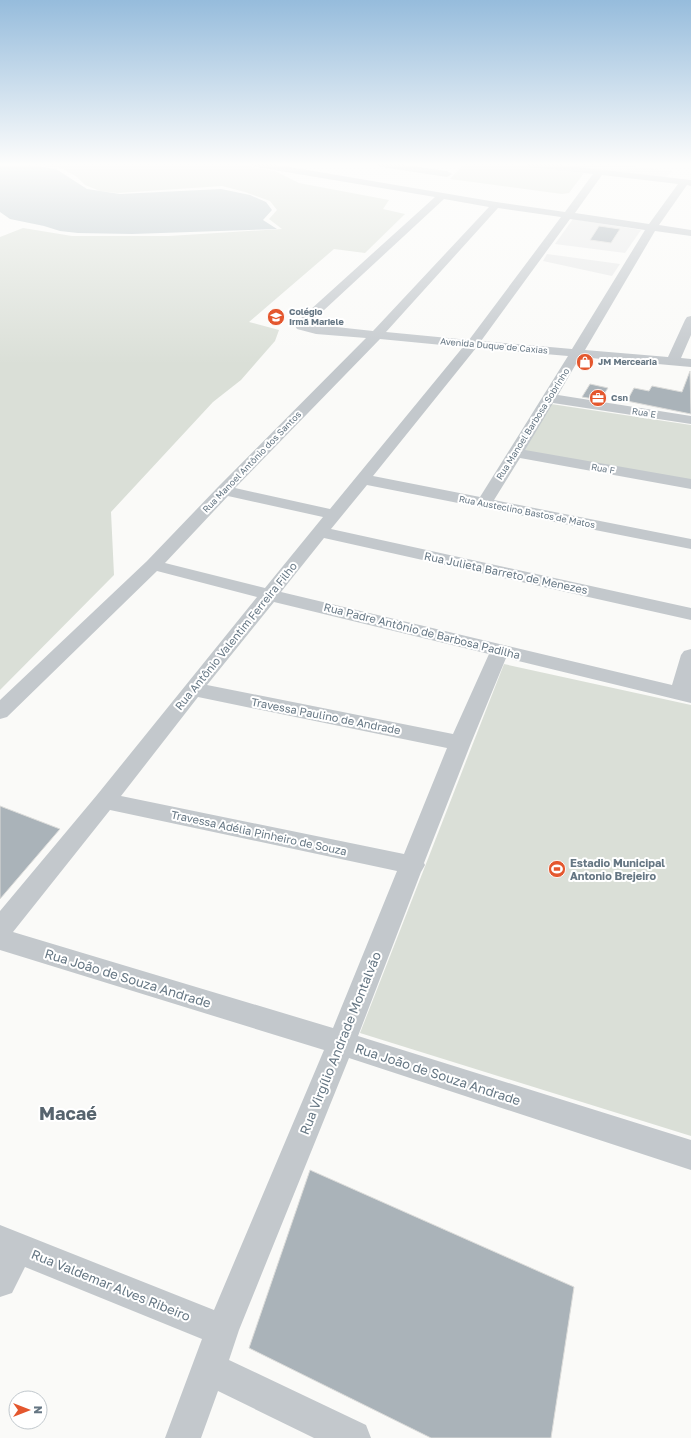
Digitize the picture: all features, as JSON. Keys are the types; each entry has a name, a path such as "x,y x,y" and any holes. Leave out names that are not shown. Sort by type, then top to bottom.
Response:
{"street":[{"name":"Avenida Duque de Caxias","path":"404,231 301,326 307,328 576,354 691,363"},
{"name":"Rua Manoel Antônio dos Santos","path":"0,712 153,565 224,490 377,335 471,231"},
{"name":"Rua Antônio Valentim Ferreira Filho","path":"0,929 472,344 556,231"},
{"name":"Rua Manoel Barbosa Sobrinho","path":"484,503 516,453 650,231"},
{"path":"679,231 691,233"},
{"path":"673,361 691,320"},
{"name":"Rua E","path":"549,398 691,420"},
{"name":"Rua F","path":"516,453 691,484"},
{"name":"Rua Austeclino Bastos de Matos","path":"363,479 691,544"},
{"path":"224,490 334,515"},
{"name":"Rua Julieta Barreto de Menezes","path":"320,532 691,614"},
{"name":"Rua Padre Antônio de Barbosa Padilha","path":"153,565 269,595 686,695"},
{"name":"Rua Virgílio Andrade Montalvão","path":"184,1438 222,1330 341,1043 460,743 500,650"},
{"path":"686,695 691,655"},
{"name":"Travessa Paulino de Andrade","path":"193,689 460,743"},
{"name":"Travessa Adélia Pinheiro de Souza","path":"104,801 412,865"},
{"name":"Rua João de Souza Andrade","path":"0,940 341,1043 691,1155"},
{"path":"0,1281 9,1244"},
{"name":"Rua Valdemar Alves Ribeiro","path":"9,1244 222,1330"},
{"path":"208,1368 353,1438"}],"shaded area":[{"path":"15,231 42,231 72,236 169,236 248,231 387,231 365,253 334,249 249,322 279,330 275,341 241,380 213,402 111,512 114,575 0,690 0,237"},
{"path":"61,231 216,231 132,234"},
{"path":"564,231 640,231 625,253 555,244"},
{"path":"547,254 620,264 612,276 543,261"},
{"path":"551,404 691,425 691,481 524,451"},
{"name":"Estadio Municipal Antonio Brejeiro","path":"504,664 691,705 691,1136 360,1033"}],"building":[{"path":"596,231 619,231 611,243 590,240"},
{"path":"690,371 691,414 627,401 634,388 649,391 652,386 682,392"},
{"path":"590,384 608,388 600,400 582,397"},
{"path":"0,806 60,829 0,899"},
{"path":"310,1170 574,1287 551,1438 431,1438 249,1348"}],"place":[{"name":"Colégio Irmã Mariele","path":"276,317"},
{"name":"JM Mercearia","path":"585,362"},
{"name":"Csn","path":"598,398"},
{"name":"Estadio Municipal Antonio Brejeiro","path":"557,869"}],"district":[{"name":"Macaé","path":"68,1114"}]}
